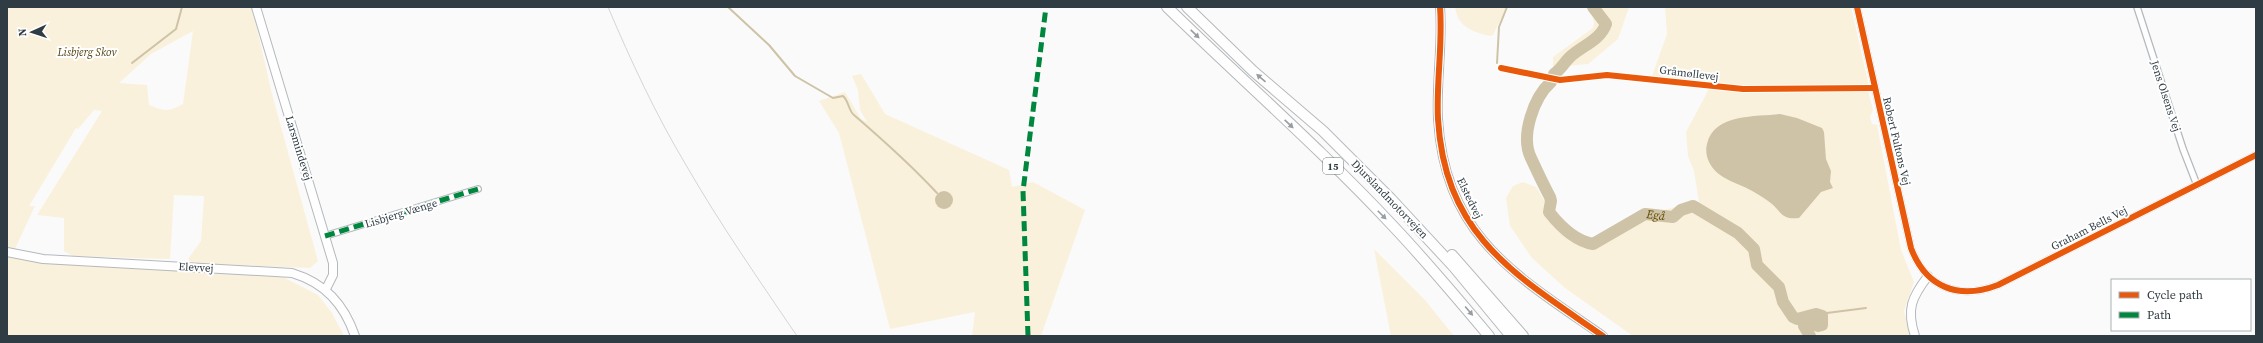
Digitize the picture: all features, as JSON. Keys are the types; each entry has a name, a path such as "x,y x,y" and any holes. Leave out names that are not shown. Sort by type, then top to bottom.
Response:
{"highway":[{"name":"Djurslandmotorvejen","path":"1167,7 1339,172 1393,226 1440,278 1489,336"},
{"name":"Djurslandmotorvejen","path":"1187,7 1253,71 1322,131 1413,222 1454,267 1511,336"},
{"path":"1322,131 1394,194 1417,217 1474,278 1523,336"}],"street":[{"name":"Larsmindevej","path":"256,7 325,236 333,270 333,276 326,289"},
{"name":"Elstedvej","path":"1440,7 1438,118 1440,143 1454,191 1466,216 1477,234 1509,268 1603,336"},
{"name":"Robert Fultons Vej","path":"1857,7 1911,248 1915,259 1928,276"},
{"name":"Jens Olsens Vej","path":"2137,7 2183,149 2198,185"},
{"name":"Graham Bells Vej","path":"1928,276 1942,285 1956,291 1982,291 2256,155"},
{"name":"Lisbjerg Vænge","path":"325,236 478,189"},
{"name":"Elevvej","path":"7,252 51,259 280,271 305,277 326,289 342,307 355,336"},
{"path":"1914,336 1910,323 1911,306 1916,292 1928,276"}],"green space":[{"name":"Lisbjerg Skov","path":"7,7 252,7 272,94 318,261 310,268 192,263 188,259 201,241 204,196 174,195 170,259 73,256 64,251 64,218 37,215 102,111 94,110 78,129 76,128 29,206 35,206 14,251 7,249","holes":["193,31 183,104 166,110 149,105 147,85 119,83 151,54"]},
{"path":"1455,7 1507,7 1493,35 1490,36 1477,33 1467,28 1459,19"},
{"path":"1590,7 1629,7 1618,39 1588,64 1553,67 1553,57 1593,28 1594,22"},
{"path":"1665,7 1851,7 1869,86 1749,87 1652,76 1667,34"},
{"path":"861,74 885,114 1009,170 1012,187 1033,182 1085,210 1041,336 972,336 975,312 890,329 839,133 819,101 845,92 861,119 867,122 860,110 858,90 852,76"},
{"path":"1709,89 1750,91 1868,91 1873,110 1870,117 1872,124 1877,125 1901,250 1914,282 1904,311 1911,336 1633,336 1565,288 1532,258 1510,226 1506,198 1513,186 1523,182 1536,187 1544,200 1572,230 1592,238 1612,230 1631,217 1699,202 1694,171 1688,156 1686,132"},
{"path":"1374,249 1424,299 1454,336 1391,336"},
{"path":"7,256 53,263 279,275 318,295 332,313 344,336 7,336"}],"shaded area":[{"path":"1780,114 1797,118 1822,128 1824,132 1826,159 1831,171 1830,182 1833,188 1821,192 1799,218 1786,217 1763,197 1721,175 1712,167 1707,156 1707,144 1711,134 1718,127 1737,118"},
{"path":"940,191 948,191 953,196 951,207 948,209 940,209 935,204 935,196"}],"waterway":[{"path":"132,63 176,29 182,7"},
{"path":"728,7 769,45 795,76 833,98 843,96 854,115 897,153 937,193"},
{"path":"1497,63 1499,27 1507,7"},
{"name":"Egå","path":"1554,74 1569,58 1595,39 1603,30 1606,24 1593,7"},
{"name":"Egå","path":"1551,82 1539,97 1530,117 1527,139 1528,149 1550,197 1551,201 1549,212 1568,232 1580,240 1593,244 1645,214 1673,217 1681,210 1693,206 1738,233 1754,249 1757,265 1779,287 1783,302 1793,317 1797,319 1816,314 1822,316 1822,325 1818,326 1811,322 1804,326 1810,336"},
{"path":"1819,314 1866,308"}],"tram line":[{"path":"608,7 644,88 664,127 726,230 797,336"}],"marked path":[{"path":"1028,336 1023,191 1046,7"},
{"path":"325,236 478,189"}],"cycle path":[{"path":"1440,7 1441,35 1438,119 1444,160 1455,194 1471,224 1491,249 1515,272 1542,293 1603,336"},
{"path":"1857,7 1911,248 1917,262 1925,273 1946,287 1970,291 1998,285 2256,155"},
{"name":"Gråmøllevej","path":"1501,68 1560,80 1607,75 1743,89 1875,88"}]}
